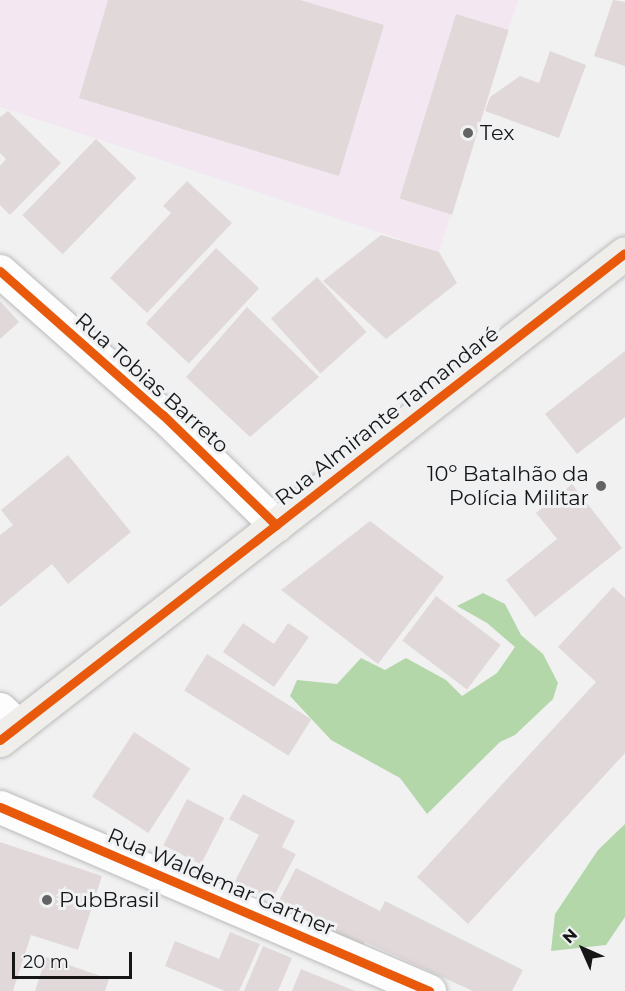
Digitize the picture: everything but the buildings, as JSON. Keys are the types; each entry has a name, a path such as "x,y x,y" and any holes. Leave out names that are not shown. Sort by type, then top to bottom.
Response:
{"main road":[{"name":"Rua Almirante Tamandaré","path":"6,725 276,525 625,253"}],"street":[{"name":"Rua Tobias Barreto","path":"0,271 163,415 276,525"},
{"name":"Rua Waldemar Gartner","path":"0,807 429,991"}],"shaded area":[{"path":"0,0 518,0 439,252 0,107"}],"green space":[{"path":"483,593 505,604 521,635 543,654 558,683 553,699 515,735 500,742 427,814 400,778 331,740 290,696 297,680 337,684 361,658 385,670 406,658 446,680 462,696 497,673 515,647 487,623 457,606"},
{"path":"625,824 625,917 606,945 551,951 555,914 598,850"}],"cycle path":[{"path":"0,740 625,253"},
{"path":"0,271 163,415 276,525"},
{"path":"0,807 429,991"}],"place":[{"name":"Tex","path":"468,133"},
{"name":"10º Batalhão da Polícia Militar","path":"601,486"},
{"name":"PubBrasil","path":"47,900"}]}
